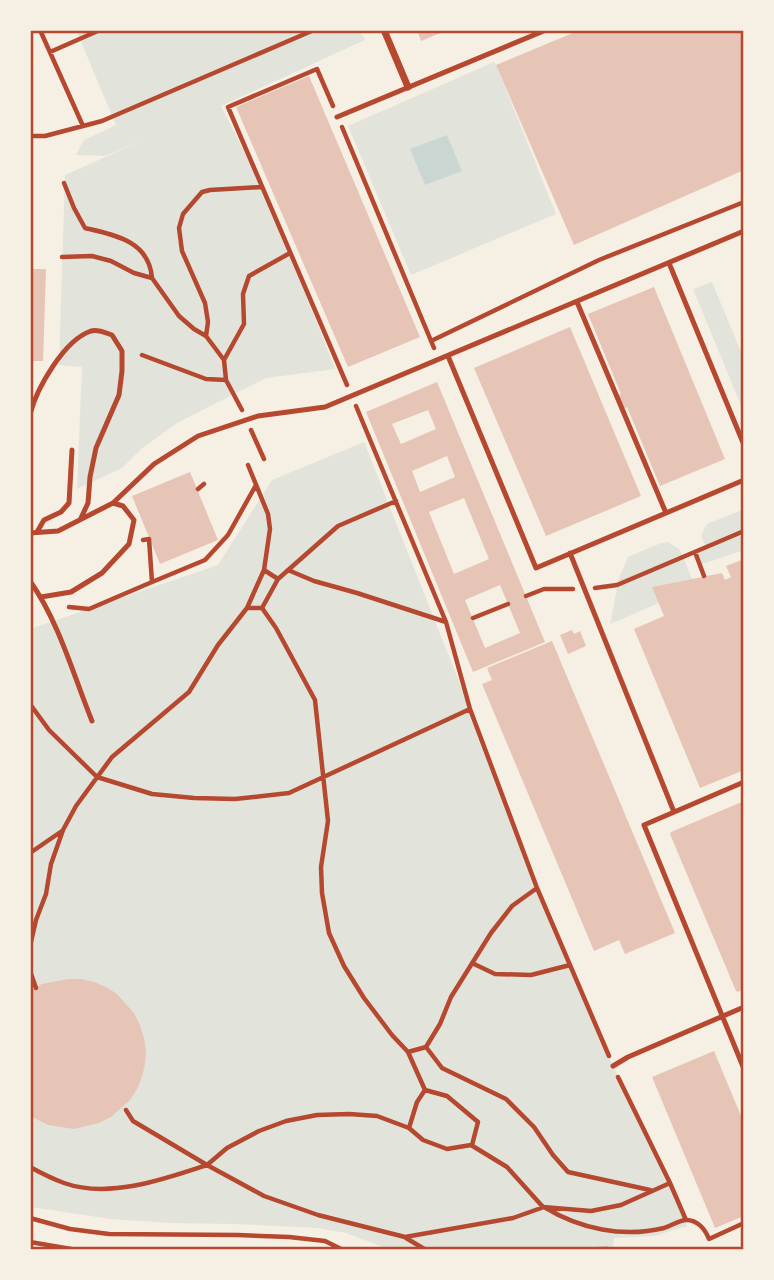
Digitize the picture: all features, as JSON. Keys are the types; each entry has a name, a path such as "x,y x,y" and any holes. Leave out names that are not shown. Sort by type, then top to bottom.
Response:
{"street":[{"path":"384,30 408,87"}],"lane":[{"path":"337,117 546,30"},
{"path":"33,533 58,531 113,503 154,464 198,436 258,416 325,407 744,231"},
{"path":"669,263 744,445"},
{"path":"577,302 666,513"},
{"path":"30,414 63,351 77,338 94,330 113,335 122,351 119,395 96,448 88,503 81,518"},
{"path":"448,356 536,568 744,480"},
{"path":"33,533 44,520 61,512 69,503 72,450"},
{"path":"42,600 71,592 102,573 129,544 134,520 123,506 113,503"},
{"path":"570,554 674,812"},
{"path":"30,580 57,631 92,721"},
{"path":"744,782 644,825 744,1069"},
{"path":"613,1066 744,1007"}],"path":[{"path":"40,30 83,126"},
{"path":"50,52 100,30"},
{"path":"30,136 44,136 102,121 314,30"},
{"path":"352,396 228,107 317,69 439,359"},
{"path":"64,183 85,228 135,244 151,266 152,278 179,316 206,336 224,360 226,380 233,394"},
{"path":"206,336 208,322 205,303 182,251 179,228 183,214 202,192 262,187"},
{"path":"431,341 599,260 744,202"},
{"path":"224,360 244,324 243,294 249,276 290,253"},
{"path":"62,257 92,256 152,278"},
{"path":"142,355 206,379 226,380"},
{"path":"356,407 446,622 451,627 470,709 537,888 613,1066 686,1220"},
{"path":"353,421 361,418"},
{"path":"247,420 264,458"},
{"path":"30,946 46,894 51,864 63,830 76,806 112,757 189,692 218,645 247,608 264,570 270,529 268,514 248,465"},
{"path":"198,489 204,484"},
{"path":"42,600 89,609 205,560 228,535 256,484"},
{"path":"262,608 278,579 338,526 396,501"},
{"path":"526,596 544,589 585,590 617,585 744,531"},
{"path":"149,538 152,582"},
{"path":"695,552 704,576"},
{"path":"264,570 278,579"},
{"path":"288,570 314,581 446,622"},
{"path":"473,618 508,604"},
{"path":"247,608 262,608"},
{"path":"262,608 276,628 315,701 328,821 321,880 329,933 364,998 408,1052 425,1090"},
{"path":"30,705 49,730 97,777 152,794 234,799 289,793 470,709"},
{"path":"30,853 63,830"},
{"path":"408,1052 426,1047 440,1024 451,997 491,933 512,906 537,888"},
{"path":"472,963 495,974 531,975 570,965"},
{"path":"30,971 36,988"},
{"path":"426,1047 442,1068 506,1099 534,1127 553,1156 568,1172 652,1191"},
{"path":"409,1128 417,1102 425,1090"},
{"path":"425,1090 447,1096 478,1122 471,1145"},
{"path":"126,1110 133,1121 264,1196 318,1215 405,1237 426,1250"},
{"path":"30,1167 67,1184 96,1188 138,1186 207,1165 227,1148 259,1131 286,1121 317,1115 377,1115 409,1128 423,1140 447,1150 471,1145 507,1167 544,1207 560,1217 596,1229 629,1232 665,1228 686,1220 706,1230 709,1239 744,1223"},
{"path":"405,1237 513,1218 544,1207 591,1211 621,1205 670,1183"},
{"path":"30,1218 70,1229 109,1234 289,1237 325,1241 343,1250"},
{"path":"30,1242 77,1250"},
{"path":"556,1250 611,1250"}],"shaded area":[{"path":"76,30 360,30 365,40 221,106 262,187 335,369 266,378 177,423 141,449 122,468 77,489 82,367 59,365 65,175 139,142 105,156 76,155 84,140 116,125"},
{"path":"494,62 556,214 411,275 348,126"},
{"path":"447,135 462,171 425,185 410,149"},
{"path":"712,282 744,359 744,413 693,289"},
{"path":"364,442 470,709 537,888 613,1066 687,1227 655,1236 614,1238 613,1250 391,1250 346,1233 318,1228 111,1219 30,1207 30,629 218,565 272,480"},
{"path":"744,509 744,550 700,565 695,552 706,547 701,535 707,524"},
{"path":"668,542 680,550 692,579 653,587 659,603 610,624 619,578 628,557"}],"building":[{"path":"417,30 448,30 421,41"},
{"path":"580,30 744,30 744,170 574,245 496,65"},
{"path":"309,76 420,337 348,367 236,107"},
{"path":"30,269 46,269 43,361 30,361"},
{"path":"654,287 725,459 660,486 627,407 624,409 618,395 621,394 588,314"},
{"path":"570,327 641,496 546,536 474,368"},
{"path":"437,382 545,642 473,672 366,412","holes":["428,410 436,429 401,444 392,424","447,456 455,477 420,492 412,471","464,498 489,559 454,574 429,512","500,585 520,633 485,648 465,600"]},
{"path":"190,472 218,540 160,564 132,496"},
{"path":"744,559 744,770 700,788 634,629 664,616 652,587 722,573 725,580 731,577 726,566"},
{"path":"572,630 574,634 580,631 586,646 568,654 560,635"},
{"path":"552,641 675,933 625,954 619,940 594,951 482,684 492,680 487,668"},
{"path":"744,801 744,989 738,992 670,834"},
{"path":"68,979 94,982 117,994 134,1013 140,1025 146,1051 142,1077 130,1100 111,1117 74,1129 48,1125 30,1116 30,991 42,984"},
{"path":"714,1051 744,1123 744,1216 715,1228 652,1077"}]}
